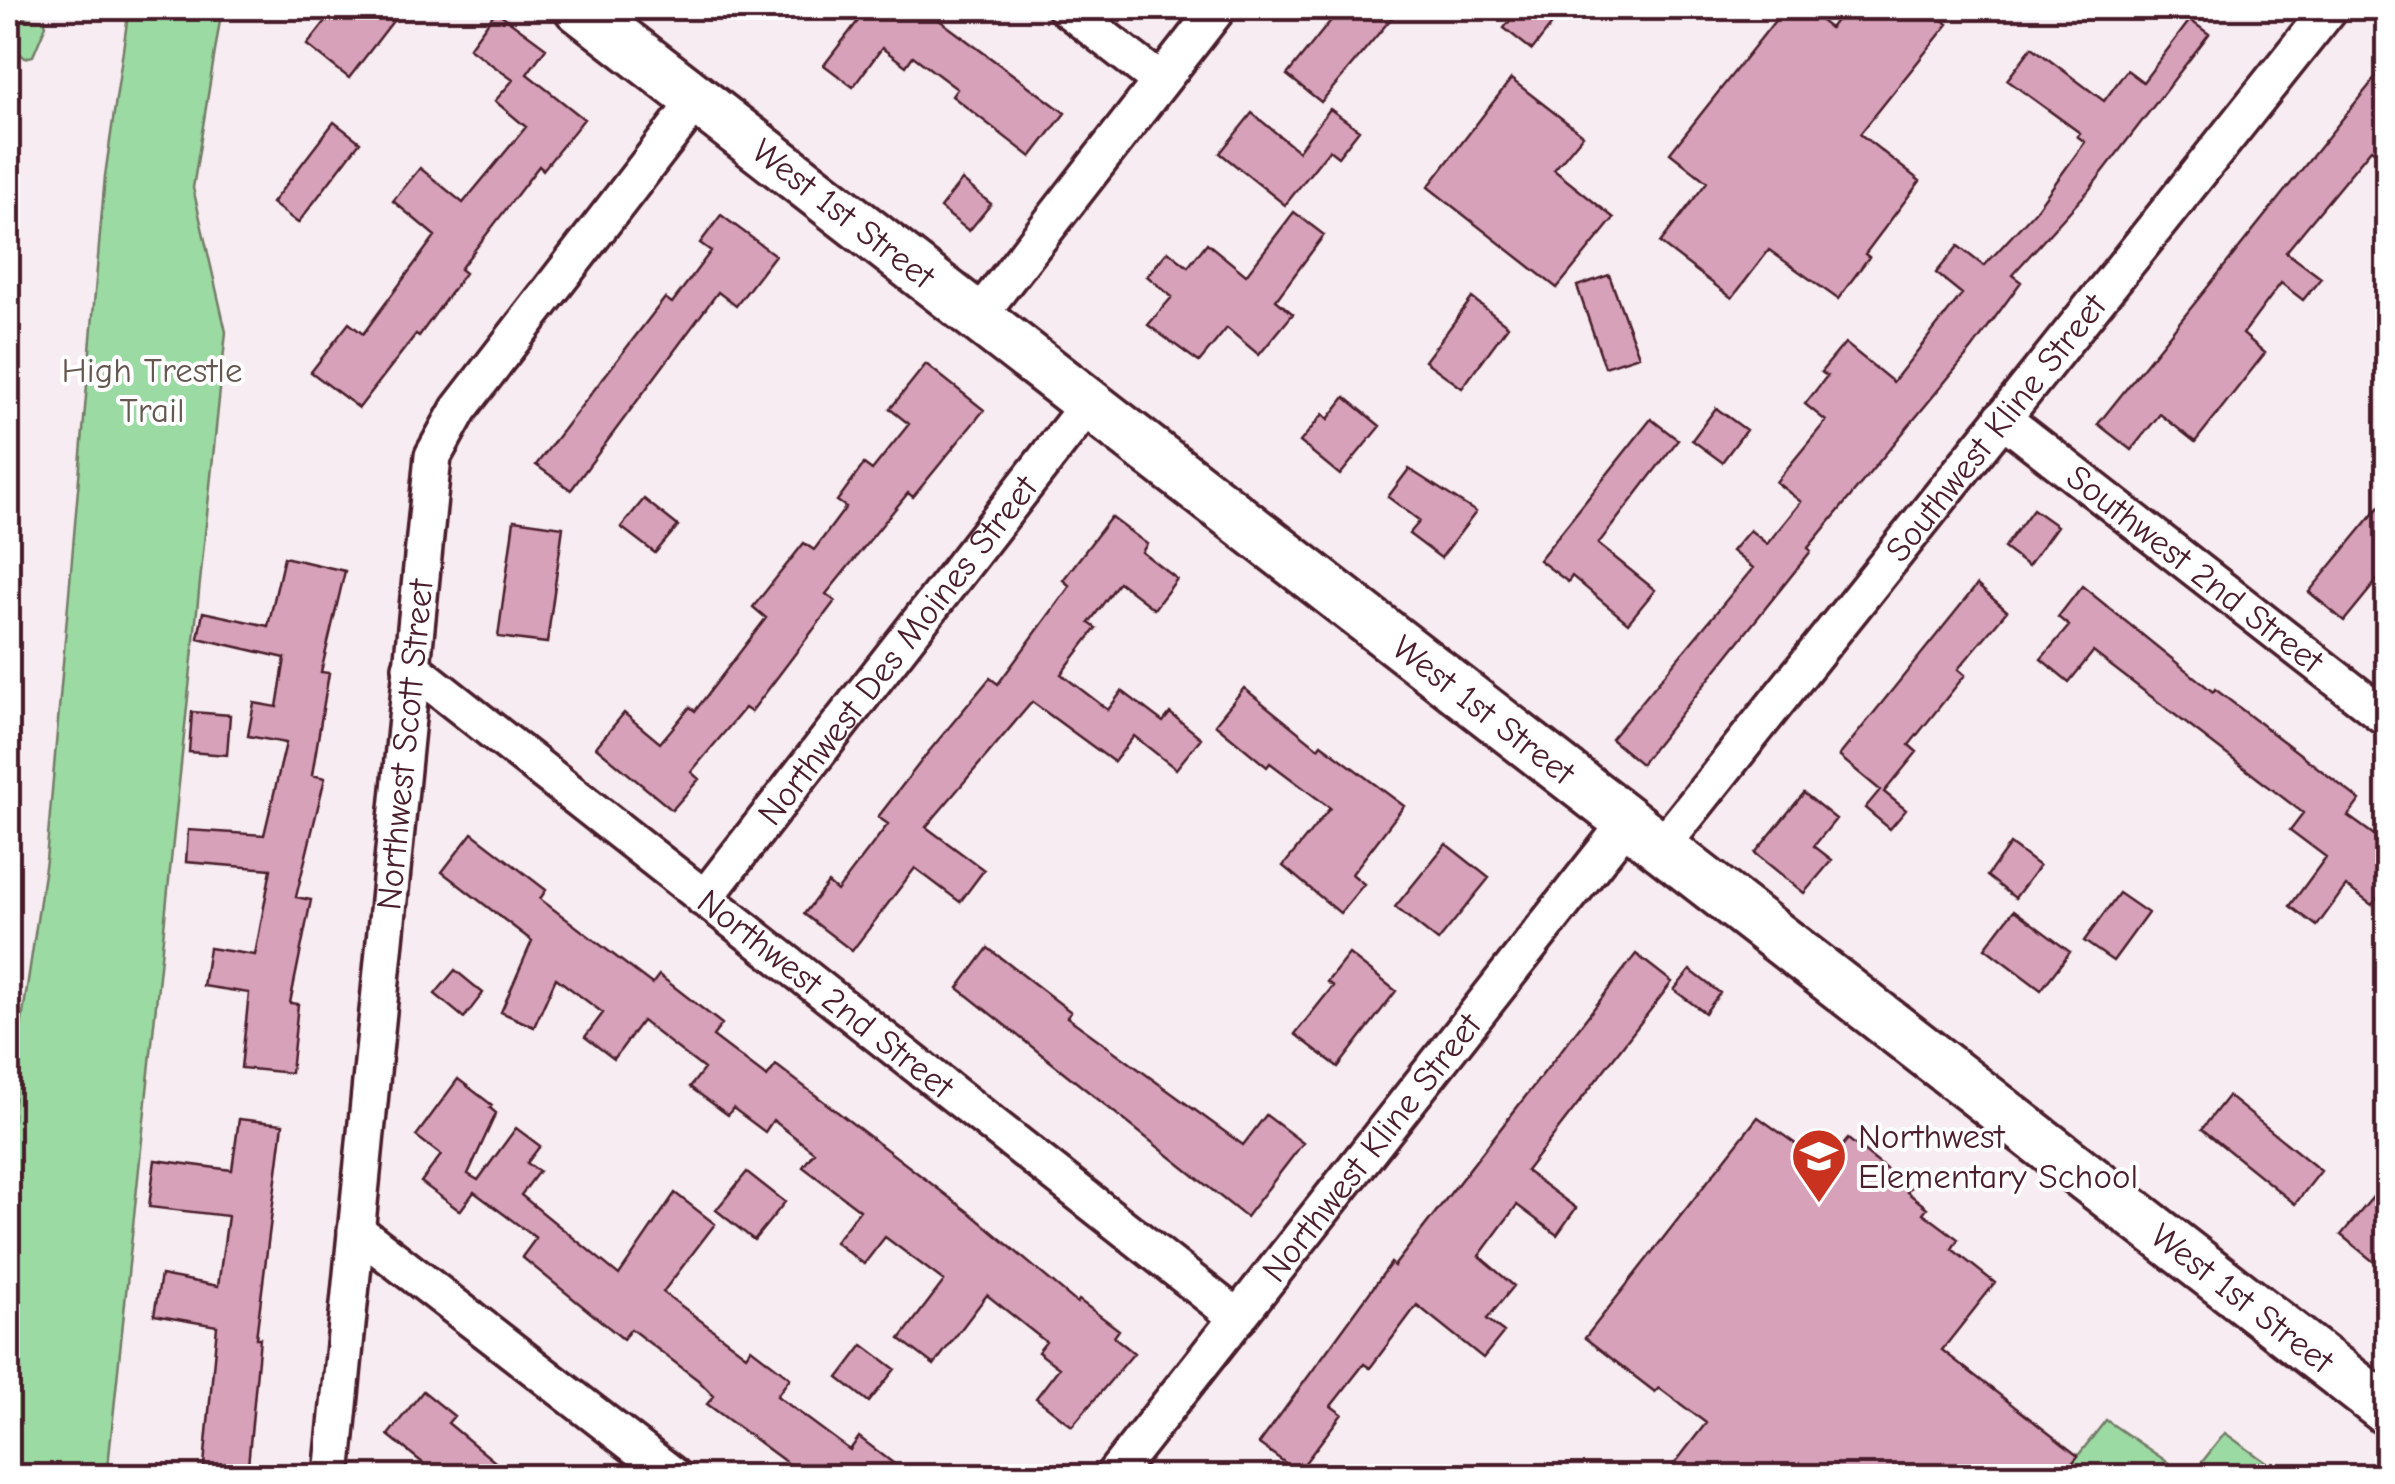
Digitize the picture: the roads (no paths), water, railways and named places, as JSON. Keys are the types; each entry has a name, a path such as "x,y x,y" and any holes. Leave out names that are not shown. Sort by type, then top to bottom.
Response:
{"main road":[{"name":"West 1st Street","path":"579,8 2388,1410"}],"street":[{"path":"1066,8 1160,81"},
{"path":"979,315 1218,8"},
{"name":"Southwest Kline Street","path":"1645,833 2002,418 2330,8"},
{"name":"Northwest Scott Street","path":"332,1476 433,456 446,429 698,98"},
{"name":"Northwest Des Moines Street","path":"704,898 1090,402"},
{"name":"Southwest 2nd Street","path":"2002,418 2382,702"},
{"name":"Northwest 2nd Street","path":"412,667 1238,1318"},
{"name":"Northwest Kline Street","path":"1113,1476 1238,1318 1645,833"},
{"path":"356,1230 674,1476"}],"place":[{"name":"Northwest Elementary School","path":"1819,1205"}],"park label":[{"name":"High Trestle Trail","path":"152,390"}]}
